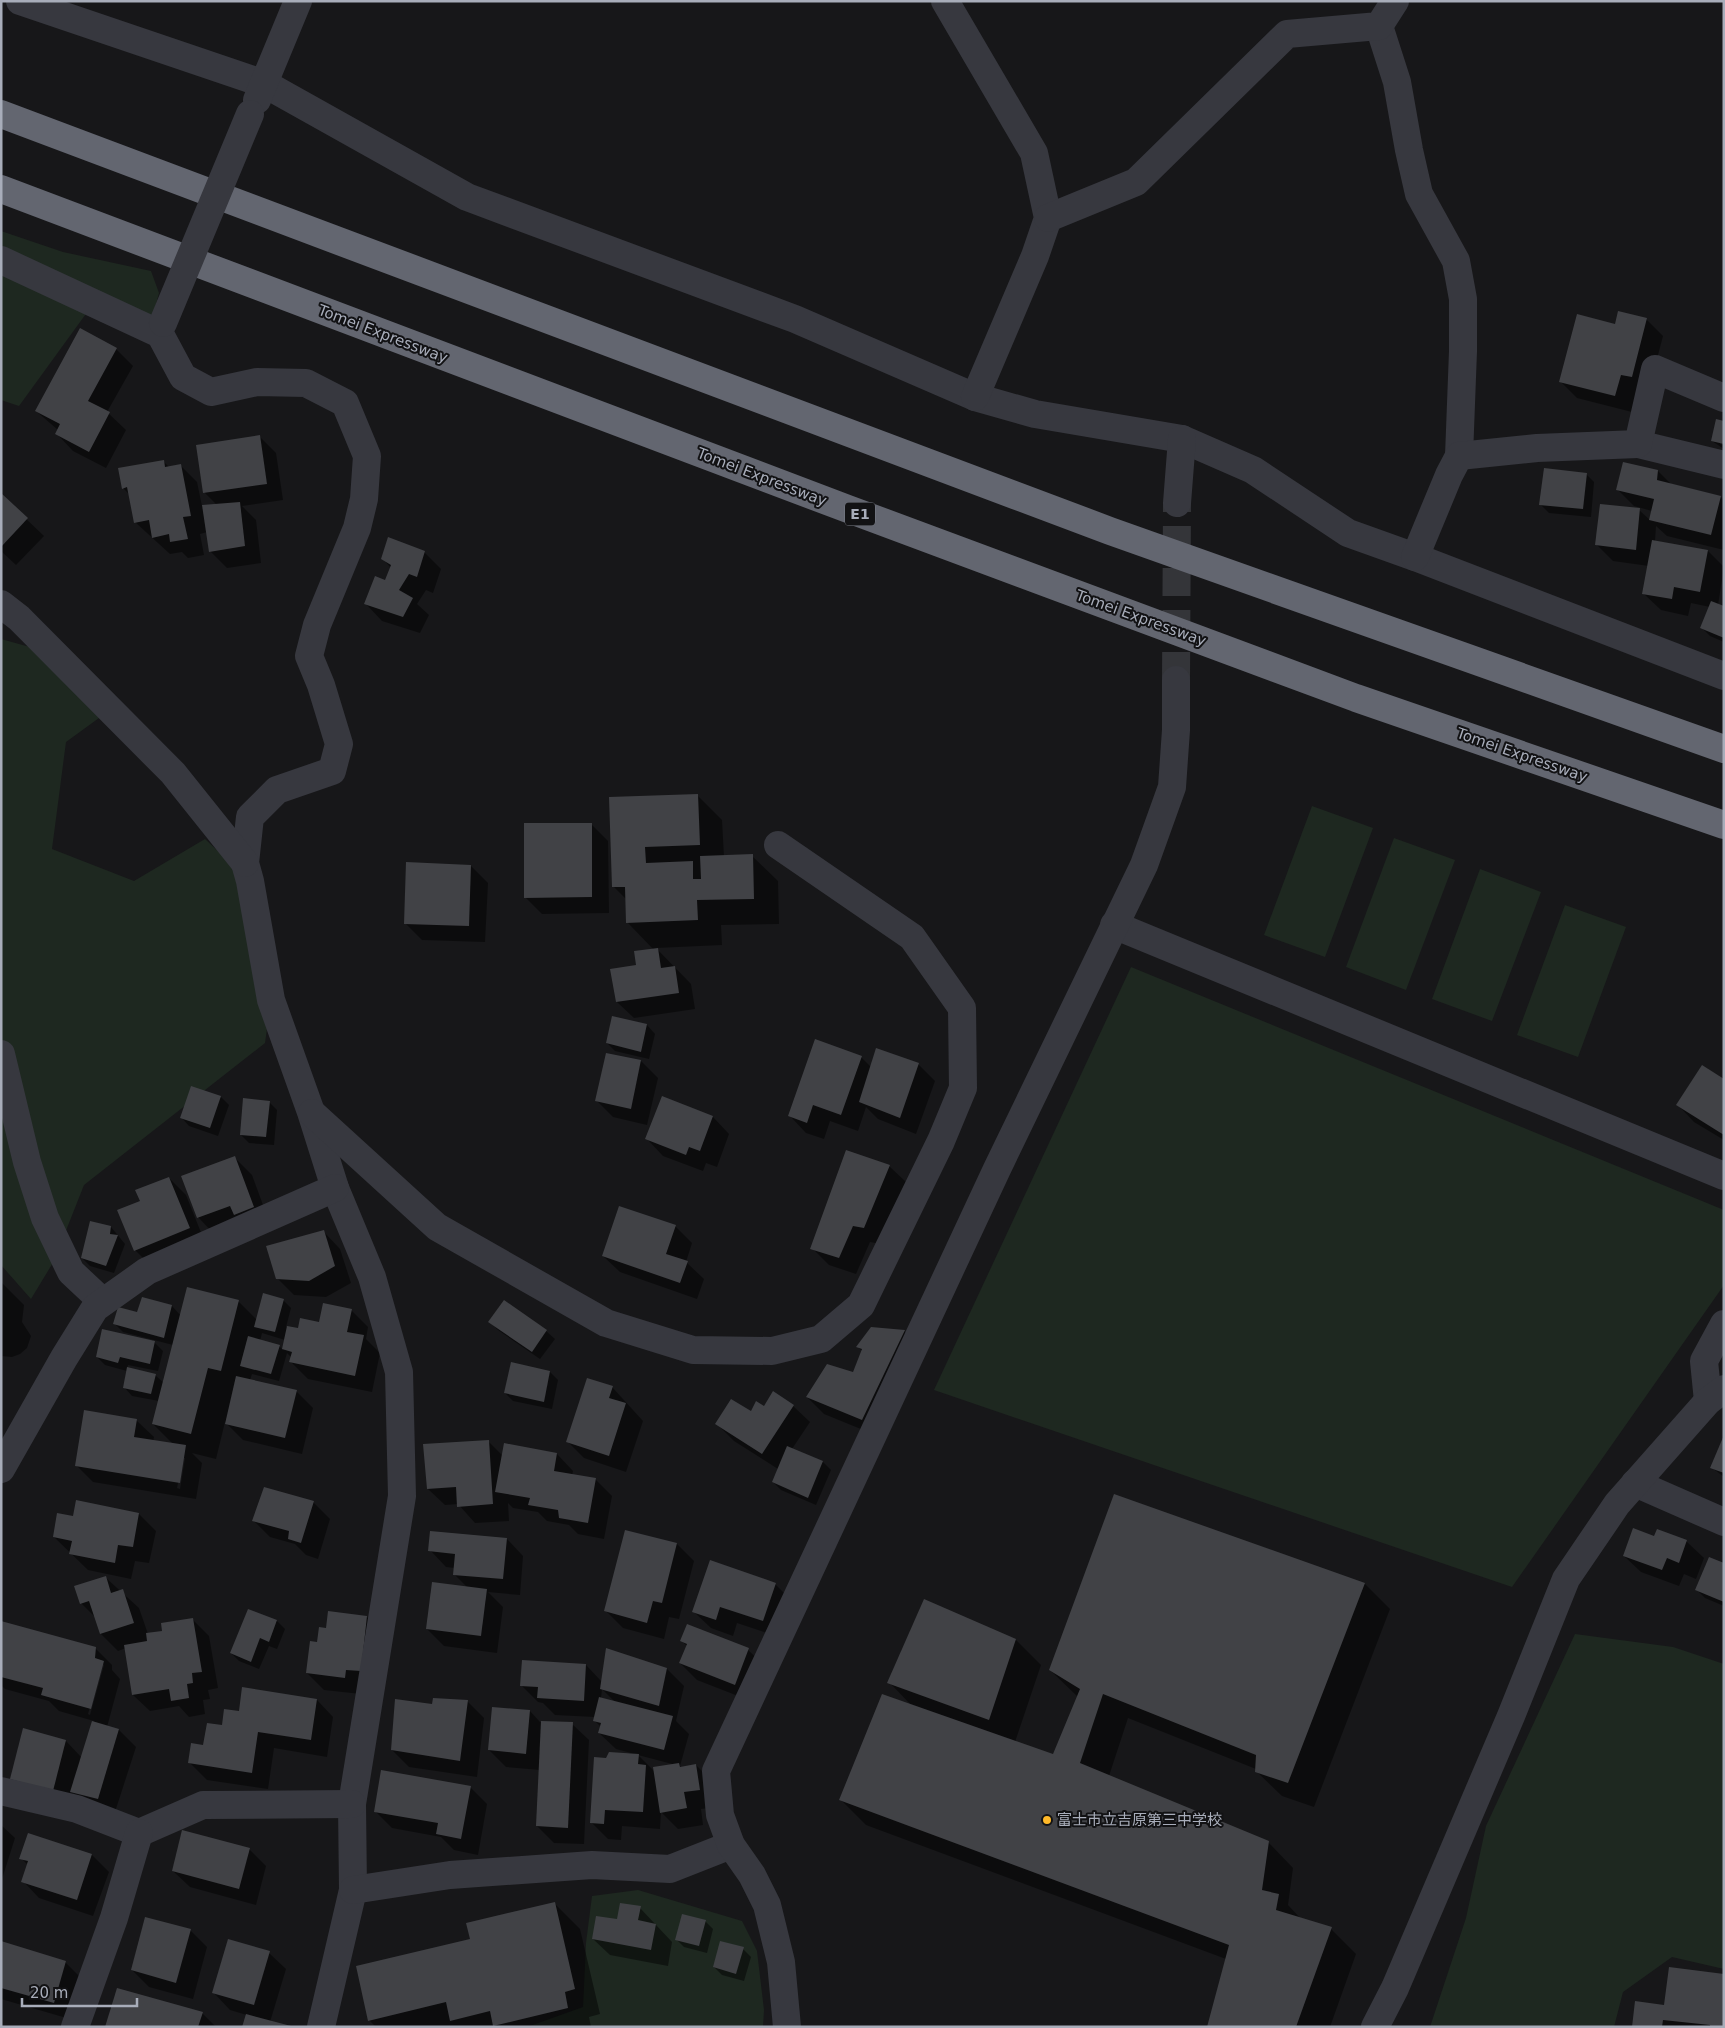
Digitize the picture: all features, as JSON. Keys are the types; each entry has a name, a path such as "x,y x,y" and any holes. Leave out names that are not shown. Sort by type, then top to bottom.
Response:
{"highway":[{"path":"1,114 1110,531 1724,749"},
{"name":"Tomei Expressway","path":"1,189 1347,695 1724,825"}],"street":[{"path":"20,1 265,84 466,197 795,319 975,397 1034,414 1182,439 1253,470 1348,533 1724,676"},
{"path":"162,328 298,1"},
{"path":"945,1 1034,153 1048,218 975,397"},
{"path":"1394,1 1379,26 1397,82 1419,194 1456,261 1463,299 1464,350 1459,456 1449,475 1415,557"},
{"path":"1048,218 1136,182 1287,34 1379,26"},
{"path":"1,260 162,328 183,378 211,392 257,382 306,383 345,403 367,456 364,499 357,528 317,625 310,656 339,744 332,771 277,790 250,817 245,863 250,881 271,1000 336,1188 372,1277 399,1372 402,1496 352,1804 353,1890 321,2027"},
{"path":"1638,444 1655,369 1724,398"},
{"path":"1177,503 1182,439"},
{"path":"1459,456 1536,448 1638,444 1724,465"},
{"path":"1,604 19,618 173,773 245,863"},
{"path":"787,2027 781,1962 767,1905 752,1875 731,1845 720,1814 716,1770 997,1170 1144,865 1172,786 1176,730 1176,680"},
{"path":"311,1112 437,1228 606,1323 693,1350 772,1351 821,1340 861,1305 941,1140 963,1088 962,1008 912,937 778,845"},
{"path":"1114,925 1724,1176"},
{"path":"1,1054 27,1162 46,1218 71,1272 103,1302"},
{"path":"1,1469 64,1358 95,1308 147,1271 336,1188"},
{"path":"1375,2027 1411,1952 1511,1716 1566,1579 1616,1504 1716,1395 1704,1361 1724,1324"},
{"path":"1635,1483 1724,1522"},
{"path":"1,1790 77,1810 139,1833 203,1805 352,1804"},
{"path":"75,2027 114,1918 139,1833"},
{"path":"353,1890 450,1875 592,1865 670,1869 731,1845"}],"shaded area":[{"path":"1,231 63,252 151,271 159,293 152,319 88,311 19,406 1,400"},
{"path":"1,639 73,659 110,710 66,742 52,849 134,881 205,839 250,881 271,1000 265,1043 84,1185 54,1261 31,1299 1,1265"},
{"path":"1312,806 1373,828 1325,957 1264,935"},
{"path":"1394,838 1455,860 1406,990 1346,967"},
{"path":"1480,869 1541,892 1492,1021 1432,999"},
{"path":"1565,905 1626,927 1578,1057 1517,1035"},
{"path":"1131,967 1724,1210 1724,1285 1512,1587 934,1390"},
{"path":"1575,1634 1673,1647 1724,1664 1724,1969 1672,1957 1623,1992 1614,2027 1430,2027 1466,1918 1486,1826"},
{"path":"638,1890 742,1921 757,1951 764,2010 763,2027 527,2027 583,2007 586,1943 592,1896"}],"building":[{"path":"1618,311 1647,318 1632,377 1621,375 1615,396 1559,382 1577,314 1615,324"},
{"path":"80,328 117,348 88,401 110,412 89,452 55,434 60,424 35,411"},
{"path":"1716,419 1724,421 1724,444 1711,441"},
{"path":"260,435 267,484 203,493 196,445"},
{"path":"164,460 165,467 181,464 191,516 183,517 188,539 170,542 169,534 152,538 149,520 134,523 127,487 122,489 118,468"},
{"path":"1623,462 1658,470 1657,480 1721,496 1711,535 1649,520 1654,499 1616,490"},
{"path":"1544,468 1587,473 1583,509 1539,505"},
{"path":"1,493 28,518 1,547"},
{"path":"240,502 245,546 209,552 202,505"},
{"path":"1600,504 1640,508 1636,550 1595,545"},
{"path":"388,537 425,551 417,577 409,574 399,590 413,598 403,617 364,604 375,576 385,580 391,565 381,559"},
{"path":"1652,540 1708,550 1700,592 1674,587 1672,599 1642,594"},
{"path":"1711,601 1724,606 1724,638 1700,628"},
{"path":"698,794 700,845 645,847 646,863 693,861 693,879 701,879 700,856 753,854 754,899 697,900 698,920 626,923 625,887 612,887 609,797"},
{"path":"524,823 592,823 592,897 524,898"},
{"path":"406,862 471,865 469,926 404,924"},
{"path":"658,948 661,968 675,966 679,993 616,1002 610,969 636,965 634,951"},
{"path":"612,1016 647,1024 641,1052 606,1043"},
{"path":"815,1039 862,1056 841,1115 813,1105 807,1123 788,1116"},
{"path":"876,1048 919,1063 900,1118 859,1102"},
{"path":"606,1053 641,1060 631,1109 595,1101"},
{"path":"1702,1065 1724,1079 1724,1135 1676,1105"},
{"path":"191,1086 221,1096 210,1128 180,1118"},
{"path":"662,1096 713,1116 700,1151 689,1147 686,1155 645,1139"},
{"path":"243,1098 270,1101 266,1137 240,1135"},
{"path":"846,1150 890,1165 864,1228 853,1226 839,1258 810,1249"},
{"path":"235,1156 254,1207 234,1215 230,1206 197,1218 181,1176"},
{"path":"169,1177 190,1228 134,1251 117,1210 140,1201 135,1190"},
{"path":"619,1206 676,1225 666,1254 688,1261 680,1283 602,1256"},
{"path":"90,1221 111,1226 110,1234 118,1235 106,1266 81,1258"},
{"path":"324,1230 335,1266 309,1281 276,1279 266,1246"},
{"path":"187,1287 239,1300 221,1371 208,1368 191,1434 152,1424"},
{"path":"263,1293 284,1299 275,1332 254,1327"},
{"path":"142,1297 172,1305 164,1338 113,1324 118,1307 137,1312"},
{"path":"504,1300 547,1330 532,1352 488,1322"},
{"path":"323,1303 352,1309 347,1332 364,1335 355,1376 289,1362 292,1352 282,1349 287,1326 298,1328 300,1318 319,1322"},
{"path":"871,1327 905,1330 862,1420 806,1397 827,1364 853,1372 862,1349 856,1347"},
{"path":"102,1329 155,1341 150,1364 120,1357 118,1363 96,1357"},
{"path":"248,1336 280,1345 271,1374 240,1366"},
{"path":"511,1362 550,1371 544,1402 504,1393"},
{"path":"127,1367 156,1374 151,1394 123,1388"},
{"path":"236,1376 297,1390 285,1438 225,1424"},
{"path":"587,1378 613,1386 609,1398 626,1403 609,1456 566,1442"},
{"path":"773,1391 794,1405 762,1454 715,1424 731,1399 751,1411 756,1401 764,1406"},
{"path":"84,1410 137,1419 134,1437 186,1445 180,1483 75,1466"},
{"path":"1724,1435 1724,1473 1710,1468"},
{"path":"489,1440 493,1504 457,1507 456,1487 427,1489 423,1444"},
{"path":"504,1443 557,1453 554,1471 596,1478 588,1523 559,1518 558,1510 528,1505 530,1498 495,1492"},
{"path":"787,1446 823,1461 808,1498 772,1482"},
{"path":"264,1487 314,1501 301,1543 288,1539 289,1531 252,1521"},
{"path":"1114,1494 1365,1583 1288,1783 1255,1772 1256,1755 1103,1694 1080,1763 1269,1841 1262,1890 1279,1894 1276,1910 1332,1927 1296,2027 1207,2027 1229,1945 839,1800 882,1694 1053,1754 1080,1689 1049,1670"},
{"path":"76,1500 139,1513 133,1547 118,1545 115,1563 69,1554 72,1541 53,1537 57,1513 73,1516"},
{"path":"1633,1528 1654,1536 1657,1529 1687,1540 1679,1563 1667,1558 1662,1570 1623,1556"},
{"path":"625,1530 677,1543 662,1603 653,1601 647,1623 604,1611"},
{"path":"430,1531 507,1538 503,1579 453,1575 455,1554 428,1551"},
{"path":"1709,1557 1724,1563 1724,1602 1695,1590"},
{"path":"710,1560 776,1583 763,1621 720,1607 716,1620 692,1612"},
{"path":"106,1576 111,1593 123,1589 134,1623 100,1634 89,1601 80,1604 74,1586"},
{"path":"432,1582 487,1589 481,1636 426,1629"},
{"path":"924,1599 1016,1639 989,1720 887,1683"},
{"path":"248,1609 277,1620 269,1642 260,1638 251,1662 230,1653"},
{"path":"328,1611 367,1616 361,1671 346,1670 345,1678 306,1673 310,1641 317,1642 319,1627 326,1628"},
{"path":"193,1618 202,1672 192,1673 193,1683 187,1684 189,1698 171,1701 169,1689 132,1695 124,1645 147,1641 146,1633 162,1631 161,1623"},
{"path":"1,1621 96,1647 95,1658 104,1661 91,1709 41,1695 43,1688 1,1677"},
{"path":"687,1624 749,1648 735,1685 679,1663 687,1644 680,1641"},
{"path":"606,1648 667,1668 659,1706 600,1689"},
{"path":"522,1660 586,1664 584,1701 537,1698 538,1687 520,1686"},
{"path":"242,1687 317,1699 311,1740 258,1732 252,1773 188,1763 191,1743 203,1745 207,1723 222,1725 224,1709 239,1711"},
{"path":"599,1697 673,1716 664,1750 598,1733 601,1723 593,1721"},
{"path":"433,1698 468,1700 460,1761 391,1750 395,1699 432,1704"},
{"path":"492,1707 530,1710 526,1754 488,1750"},
{"path":"92,1721 119,1729 98,1799 70,1792"},
{"path":"541,1721 573,1722 568,1828 536,1826"},
{"path":"23,1728 66,1740 53,1791 10,1779"},
{"path":"609,1752 639,1754 638,1764 646,1765 643,1812 605,1810 604,1824 590,1823 594,1757 606,1758"},
{"path":"679,1763 680,1767 696,1764 700,1790 684,1792 687,1808 660,1813 653,1767"},
{"path":"381,1770 471,1786 461,1839 436,1834 438,1823 374,1812"},
{"path":"182,1830 250,1848 239,1889 172,1871"},
{"path":"28,1833 92,1854 77,1900 21,1882 28,1861 19,1859"},
{"path":"555,1902 575,1989 565,1992 568,2008 493,2026 490,2011 450,2021 446,2002 368,2021 356,1966 470,1939 466,1923"},
{"path":"620,1903 641,1906 638,1920 656,1924 651,1950 592,1939 596,1916 617,1919"},
{"path":"682,1914 706,1920 699,1946 675,1940"},
{"path":"145,1917 191,1929 176,1983 131,1970"},
{"path":"228,1939 270,1951 254,2005 212,1993"},
{"path":"1,1941 66,1961 54,2003 1,1988"},
{"path":"720,1941 744,1947 736,1974 713,1967"},
{"path":"1669,1967 1724,1974 1724,2027 1710,2027 1710,2025 1663,2020 1662,2027 1632,2027 1635,2001 1664,2005"},
{"path":"117,1988 203,2012 198,2027 105,2027"},
{"path":"246,2014 291,2026 291,2027 242,2027"}],"tunnel":[{"path":"1176,680 1177,503"}],"place":[{"name":"富士市立吉原第三中学校","path":"1047,1820"}]}
